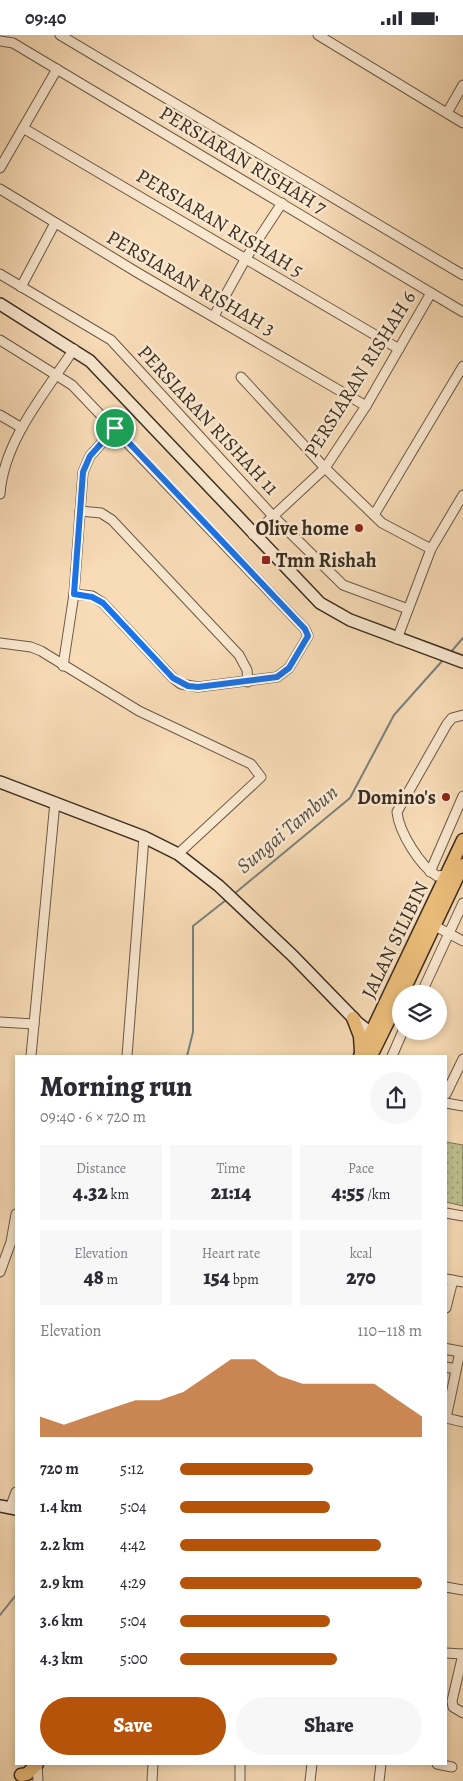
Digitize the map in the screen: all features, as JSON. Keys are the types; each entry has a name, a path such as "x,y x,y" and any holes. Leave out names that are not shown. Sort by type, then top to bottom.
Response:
{"main road":[{"path":"0,304 74,349 90,361 253,535 320,603 350,620 397,639 405,639 463,668"},
{"path":"435,653 463,662"},
{"path":"0,782 144,837 178,854 219,886 353,1018 371,1033 379,1033 384,1019 368,1021 353,1018"},
{"name":"JALAN SILIBIN","path":"365,1055 384,1019 419,936 440,878 463,840"},
{"path":"419,936 426,927 435,926 432,915 442,895 440,878 462,867"},
{"name":"JALAN SILIBIN","path":"406,985 462,867"},
{"name":"JALAN SILIBIN","path":"384,1019 392,1008"},
{"path":"353,1018 364,1055"},
{"path":"364,1055 371,1033"},
{"path":"23,1775 27,1774 36,1765"}],"street":[{"name":"PERSIARAN RISHAH 7","path":"60,35 463,275"},
{"path":"318,35 463,123"},
{"name":"PERSIARAN RISHAH 7","path":"2,41 14,43 463,312"},
{"path":"0,167 57,69"},
{"path":"447,113 463,85"},
{"name":"PERSIARAN RISHAH 5","path":"23,128 399,349"},
{"name":"PERSIARAN RISHAH 3","path":"0,189 366,406"},
{"path":"214,316 246,258 282,203"},
{"path":"21,287 55,223"},
{"name":"PERSIARAN RISHAH 11","path":"0,274 111,340 274,516 343,585 408,609"},
{"name":"PERSIARAN RISHAH 6","path":"253,535 325,468 366,406 431,293"},
{"path":"0,340 72,385 305,629 308,636 306,643 284,674 277,677 198,687 181,684 103,603 92,597 74,594"},
{"path":"0,495 0,486 22,428 74,349"},
{"path":"374,515 463,366"},
{"path":"241,377 325,468 374,515 389,528 431,549"},
{"path":"0,415 22,428"},
{"path":"63,666 74,594 80,511 86,463 115,428"},
{"path":"397,639 431,549 463,495"},
{"path":"80,511 101,513 112,520 239,655 247,670 248,681"},
{"path":"0,643 31,647 41,651 139,711 251,764 261,777 178,854"},
{"path":"440,878 400,827 396,812 446,723 452,717 463,715"},
{"path":"440,878 463,796"},
{"path":"32,1055 55,802"},
{"path":"126,1055 144,837"},
{"path":"425,985 463,903"},
{"path":"435,926 463,941"},
{"path":"0,1022 34,1025"},
{"path":"392,1055 399,1040"},
{"path":"447,1092 460,1072 463,1059"},
{"path":"447,1103 463,1106"},
{"path":"447,1213 463,1216"},
{"path":"0,1270 11,1242 15,1220"},
{"path":"447,1301 450,1280 463,1282"},
{"path":"447,1349 462,1352 456,1369 447,1413"},
{"path":"447,1367 456,1369"},
{"path":"447,1418 463,1422"},
{"path":"11,1508 15,1496"},
{"path":"447,1587 463,1590"},
{"path":"447,1653 462,1654 452,1701 453,1707 463,1713"},
{"path":"37,1765 38,1781"},
{"path":"152,1765 152,1781"},
{"path":"240,1765 240,1781"},
{"path":"310,1781 312,1765"},
{"path":"379,1781 381,1765"},
{"path":"442,1765 452,1767"}],"green space":[{"path":"447,1142 463,1145 463,1206 447,1202"}],"waterway":[{"name":"Sungai Tambun","path":"450,653 463,638"},
{"name":"Sungai Tambun","path":"234,894 350,798 394,715 443,660"},
{"name":"Sungai Tambun","path":"187,1055 193,1032 193,926 226,900"},
{"name":"Sungai Tambun","path":"0,1615 15,1596"}],"place":[{"name":"Olive home","path":"359,528"},
{"name":"Tmn Rishah","path":"266,560"},
{"name":"Domino's","path":"446,797"}],"route":[{"path":"115,428 305,629 308,636 306,643 284,674 277,677 198,687 181,684 173,678 103,603 92,597 74,594 83,472 90,456 115,428"}]}
